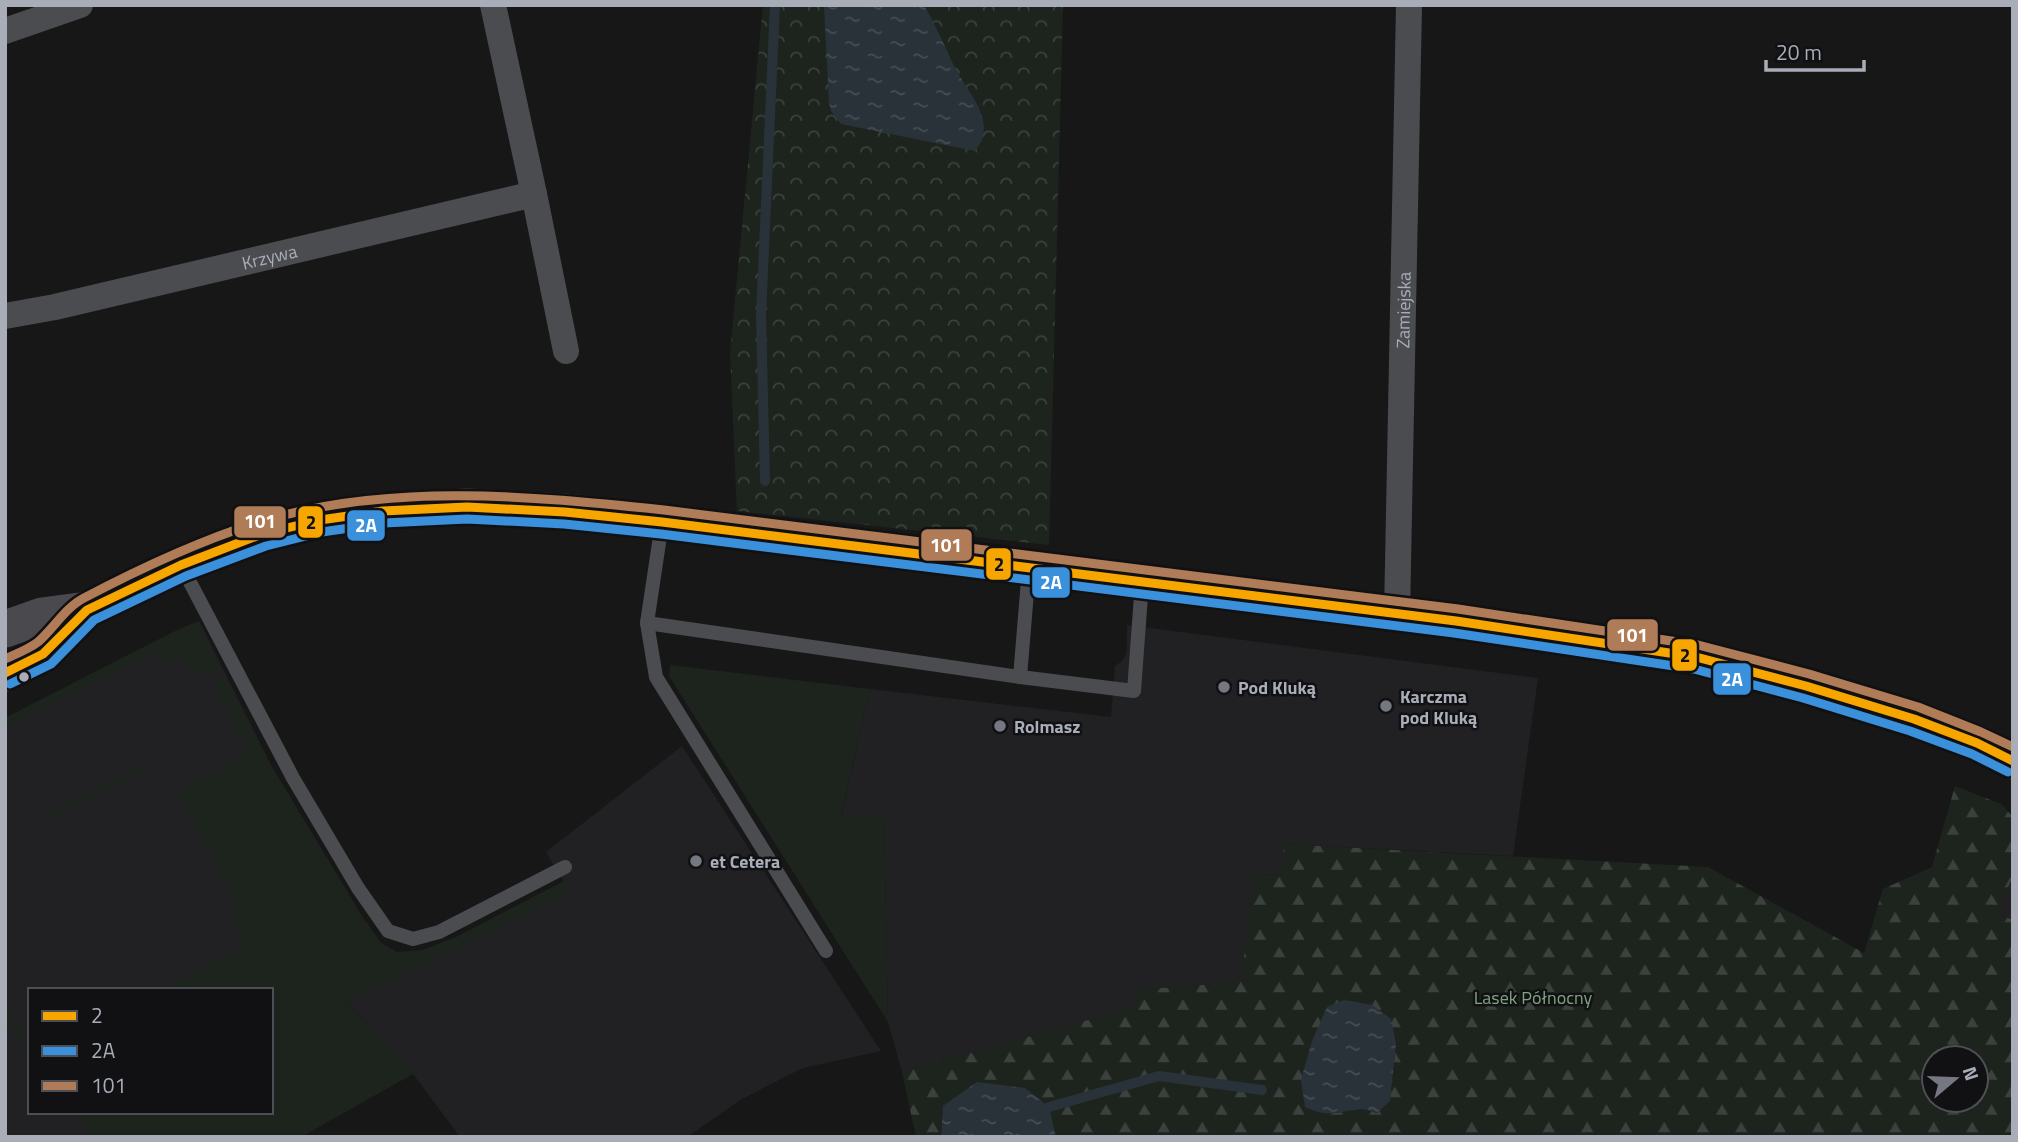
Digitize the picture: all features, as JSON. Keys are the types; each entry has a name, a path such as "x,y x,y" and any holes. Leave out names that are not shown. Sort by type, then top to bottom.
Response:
{"main road":[{"path":"5,629 42,616 87,610 181,565 262,534 320,520 383,511 467,506 565,512 1397,614 1696,657 1806,686 1914,719 1977,743 2013,761"},
{"path":"5,673 43,654 87,610"}],"street":[{"path":"5,31 80,5"},
{"path":"493,5 566,351"},
{"name":"Zamiejska","path":"1397,614 1409,5"},
{"name":"Krzywa","path":"5,316 55,307 534,194"}],"lane":[{"path":"662,522 647,624 656,677 826,951"},
{"path":"181,565 293,778 358,888 388,931 413,939 439,932 565,867"},
{"path":"1020,677 1029,568"},
{"path":"647,624 1134,691 1142,582"}],"shaded area":[{"path":"199,621 271,765 298,949 221,988 28,988 28,1114 91,1114 105,1137 5,1137 5,718"},
{"path":"1127,625 1538,678 1513,856 1285,844 1283,875 1254,874 1242,982 1136,990 1136,1007 902,1072 888,1022 884,817 841,817 870,689 1111,717 1115,666 1123,660 1127,652"},
{"path":"682,746 881,1051 803,1068 742,1099 687,1137 460,1137 413,1074 346,1001 570,892 546,852"},
{"path":"2013,876 2013,920 1997,913"}],"green space":[{"path":"763,5 1063,5 1049,545 737,511 730,353"},
{"path":"199,621 217,659 215,670 210,674 199,674 191,670 179,655 162,663 152,652 5,728 5,718"},
{"path":"670,665 870,689 841,816 884,816 888,1022 669,676"},
{"path":"225,676 271,765 381,943 397,952 422,950 456,937 564,881 571,892 346,1001 413,1074 301,1137 90,1137 73,1114 273,1114 273,988 167,988 246,946 232,921 243,916 178,793 248,752 214,682"},
{"path":"140,765 143,771 52,819 49,812"},
{"name":"Lasek Północny","path":"1955,786 2001,804 2013,817 2013,876 1997,913 2013,920 2013,1137 1056,1137 1049,1107 943,1106 941,1137 916,1137 902,1072 1135,1007 1135,990 1241,982 1254,874 1283,875 1284,844 1708,867 1864,953 1883,889 1932,867","holes":["1396,1044 1390,1101 1377,1113 1360,1109 1325,1113 1305,1106"]},
{"path":"5,1003 28,1044 28,1051 5,1021"}],"water":[{"path":"824,5 924,5 982,117 982,140 975,151 841,124 831,111 829,103"},
{"path":"1344,1000 1372,1005 1391,1019 1396,1044 1390,1101 1377,1113 1360,1109 1325,1113 1305,1107 1301,1080 1312,1041 1327,1007"},
{"path":"977,1082 1025,1088 1049,1107 1056,1137 941,1137 943,1106"}],"waterway":[{"path":"765,481 761,315 775,5"},
{"path":"1049,1107 1159,1076 1262,1090"}],"transit line":[{"name":"101","path":"5,659 38,642 71,607 84,598 170,556 259,522 308,509 359,501 409,497 511,497 664,510 1458,609 1698,645 1809,674 1918,707 2013,747"},
{"name":"2","path":"5,673 43,654 87,610 181,565 262,534 320,520 383,511 467,507 565,512 662,522 1456,621 1696,657 1806,686 1914,719 1977,743 2013,761"},
{"name":"2A","path":"10,684 51,664 94,620 186,576 266,546 322,532 384,523 467,519 564,524 661,534 1454,633 1694,669 1803,698 1910,731 1972,754 2008,772"}],"place":[{"name":"Pod Kluką","path":"1224,687"},
{"name":"Karczma pod Kluką","path":"1386,706"},
{"name":"Rolmasz","path":"1000,726"},
{"name":"et Cetera","path":"696,861"}]}
